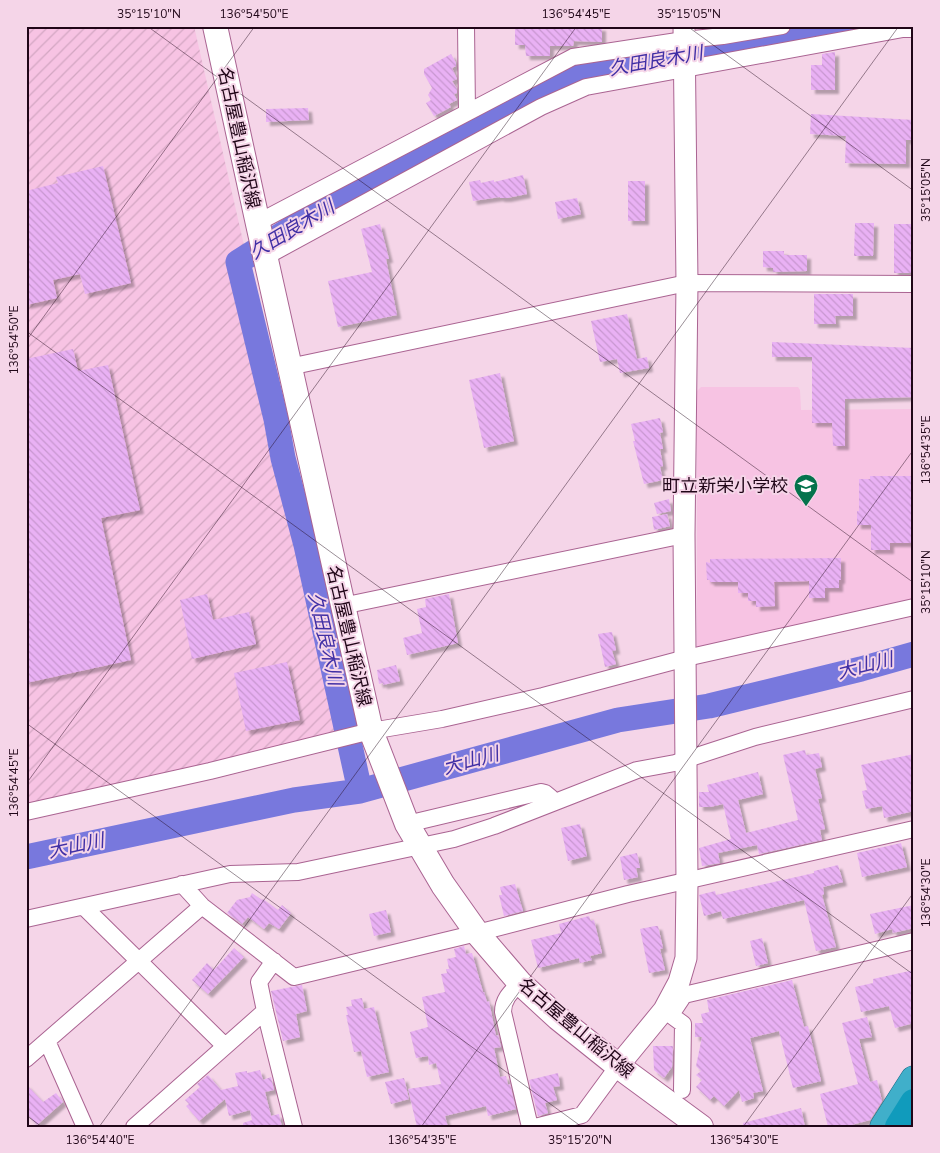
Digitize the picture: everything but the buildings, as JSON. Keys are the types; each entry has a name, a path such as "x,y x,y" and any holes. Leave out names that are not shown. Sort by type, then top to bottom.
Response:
{"highway":[{"path":"884,1127 914,1080"},
{"path":"899,1127 914,1103"}],"main road":[{"name":"名古屋豊山稲沢線","path":"215,26 342,606 368,739 406,821 443,885 477,934 520,983 558,1018 618,1066 701,1127"}],"street":[{"path":"466,26 467,112"},
{"path":"258,224 573,57 684,36 723,36 782,26"},
{"path":"265,257 541,107 586,86 914,29"},
{"path":"668,1012 686,958 684,535 687,283 684,36"},
{"path":"290,366 687,283 914,284"},
{"path":"342,606 684,535"},
{"path":"26,812 210,771 336,740 368,739 686,659 914,607"},
{"path":"26,919 230,874 298,872 470,834 636,770 755,737 914,699"},
{"path":"406,821 541,792 551,798 550,803"},
{"path":"182,884 202,906 294,977 477,934 628,894 914,829"},
{"path":"27,1056 202,906"},
{"path":"84,907 225,1046"},
{"path":"535,1127 582,1115 618,1066 684,995 914,941"},
{"path":"274,961 259,982 294,1127"},
{"path":"520,983 509,994 503,1006 503,1012 530,1127"},
{"path":"134,1127 265,1011"},
{"path":"668,1012 683,1024 682,1090"},
{"path":"47,1040 85,1127"}],"shaded area":[{"path":"26,26 194,26 355,732 26,807"},
{"name":"町立新栄小学校","path":"701,387 798,387 800,390 801,410 914,409 914,603 697,651 697,391"}],"waterway":[{"name":"久田良木川","path":"360,791 306,545 283,458 276,419 238,262 300,223 559,81 581,74 854,26"},
{"name":"大山川","path":"26,857 294,800 360,791 618,720 709,706 861,669 914,654"}],"place":[{"name":"町立新栄小学校","path":"806,507"}]}
